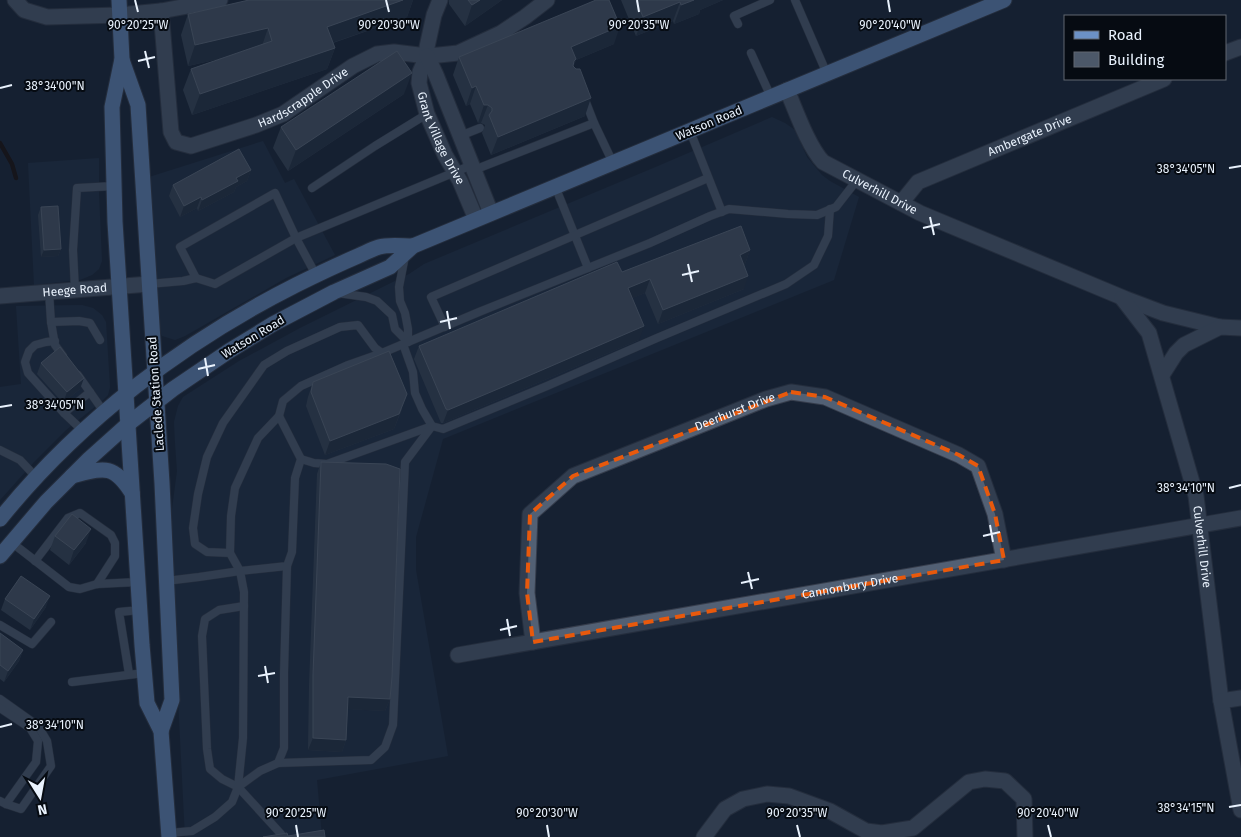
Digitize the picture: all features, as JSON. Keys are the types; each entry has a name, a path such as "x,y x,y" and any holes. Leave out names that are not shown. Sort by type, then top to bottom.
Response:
{"main road":[{"name":"Watson Road","path":"0,556 46,502 128,424 189,377 290,315 334,292 390,267 410,249 476,219 827,74 986,3 1004,0"},
{"name":"Laclede Station Road","path":"119,8 122,59 112,107 114,186 140,610 137,674 147,703 161,730 169,835"},
{"name":"Laclede Station Road","path":"122,59 138,105 162,483 172,700 161,730"},
{"name":"Watson Road","path":"0,519 36,476 83,431 126,394 182,352 264,302 316,275 380,247 410,249"},
{"path":"72,476 90,471 109,470 124,481 133,494"}],"street":[{"path":"16,0 24,10 47,17 119,8 161,11 220,0"},
{"name":"Grant Village Drive","path":"440,0 434,15 427,47 427,56 491,213"},
{"name":"Hardscrapple Drive","path":"161,11 171,132 176,142 192,146 256,126 284,114 353,66 377,54 394,52 439,56 458,52 501,33 547,0"},
{"path":"1226,54 1241,47"},
{"name":"Grant Village Drive","path":"427,56 420,72 419,83 427,114 445,155 460,181 476,219"},
{"name":"Ambergate Drive","path":"901,203 918,182 1162,80"},
{"name":"Culverhill Drive","path":"788,90 817,156 823,162 857,180 920,213 1122,298 1163,313 1220,327 1241,328"},
{"name":"Heege Road","path":"0,296 149,284"},
{"name":"Culverhill Drive","path":"1122,298 1149,333 1196,496 1221,701 1241,810"},
{"path":"1162,375 1176,353 1184,345 1220,327"},
{"name":"Deerhurst Drive","path":"533,642 527,593 530,514 574,476 766,399 791,392 825,397 959,455 978,466 995,514 1004,560"},
{"name":"Cannonbury Drive","path":"458,655 1241,518"},
{"path":"1221,701 1241,698"},
{"path":"704,837 725,809 743,799 767,794 789,796 830,811 866,830 882,832 913,828 969,782 985,779 1005,781 1024,799 1025,837"}],"lane":[{"path":"738,24 734,16 770,0"},
{"path":"795,0 827,74"},
{"path":"751,53 771,97"},
{"path":"580,88 613,162"},
{"path":"312,188 427,114"},
{"path":"149,284 196,278 215,284 296,238 455,172 594,122"},
{"path":"460,136 480,128"},
{"path":"690,132 722,212"},
{"path":"445,326 431,297 708,178"},
{"path":"169,835 192,831 215,817 232,802 238,787 243,738 244,592 240,571 230,553 231,516 235,488 258,438 278,416 283,401 301,386 348,365 382,353 729,209 817,215 836,207 857,180"},
{"path":"75,290 73,250 77,188 114,186"},
{"path":"555,186 588,268"},
{"path":"196,278 180,247 275,193 316,275"},
{"path":"278,416 301,459 314,463 327,464 432,426 442,429 786,284 814,265 828,236 830,209"},
{"path":"410,249 403,264 399,287 400,301 406,313 405,343 416,392 422,410 432,426"},
{"path":"49,292 55,345 67,361"},
{"path":"334,292 377,301 392,315 395,329 405,343"},
{"path":"51,322 79,321 90,323 100,340"},
{"path":"230,553 207,552 195,544 193,528 198,494 207,458 223,423 264,365 287,351 340,327 358,325 382,353"},
{"path":"55,341 35,345 29,351 26,362 28,373 83,431"},
{"path":"73,368 104,412"},
{"path":"64,413 90,392"},
{"path":"238,787 260,771 278,763 371,760 385,747 393,725 405,462 432,426"},
{"path":"0,450 20,460 36,476"},
{"path":"278,763 284,748 286,566 292,552 294,478 301,459"},
{"path":"36,561 68,518 80,513 111,535 115,543 115,556 97,584"},
{"path":"11,542 69,587 80,589 97,584 138,582"},
{"path":"166,581 286,566"},
{"path":"244,606 219,610 206,618 202,636 207,749 210,769 222,780 238,787 281,834"},
{"path":"72,682 137,674 119,612 140,610"},
{"path":"0,625 32,644 51,622"},
{"path":"0,699 38,726 47,741 51,766 21,809 3,803 36,762 38,740 30,728 0,708"}],"highlighted area":[{"path":"791,392 825,397 959,455 978,466 995,514 1004,560 533,642 527,593 530,514 573,476"}],"shaded area":[{"path":"772,117 795,130 807,157 822,175 859,197 834,280 443,439 416,537 416,570 448,756 317,780 322,837 185,837 170,540 177,471 174,422 178,406 183,397 239,361 300,328 409,274 424,264"},
{"path":"263,141 285,183 294,179 335,255 286,278 185,336 175,340 162,336 158,329 149,177"},
{"path":"99,158 102,261 99,269 92,275 80,280 34,285 28,163"},
{"path":"82,305 93,308 102,315 106,322 110,387 108,395 66,430 0,500 0,387 21,384 16,306"}],"building":[{"path":"249,0 403,0 327,27 335,48 200,94 191,69 272,41 268,28 195,45 188,14"},
{"path":"468,0 480,0 472,5"},
{"path":"596,0 609,0 620,26 571,47 576,59 573,66 576,69 580,69 591,98 498,137 489,115 492,108 484,105 476,86 472,88 459,57"},
{"path":"636,0 694,0 681,5 680,2 643,17"},
{"path":"397,51 412,73 296,150 281,127"},
{"path":"239,149 251,170 236,178 238,181 202,200 201,197 184,206 173,185"},
{"path":"58,206 61,249 44,250 41,207"},
{"path":"741,226 750,250 740,255 748,276 663,310 650,279 628,288 644,326 448,410 446,409 419,346 617,262 622,272"},
{"path":"60,347 84,378 67,392 41,363"},
{"path":"389,351 407,394 399,414 330,441 311,392 313,382"},
{"path":"321,462 386,464 400,469 390,699 348,697 346,740 313,738 313,675"},
{"path":"72,514 91,529 74,550 55,536"},
{"path":"21,576 50,596 34,619 5,599"},
{"path":"0,633 23,650 8,671 0,665"},
{"path":"324,830 325,837 263,837 287,833 288,836"}],"waterway":[{"path":"0,143 12,164 16,178"}]}
